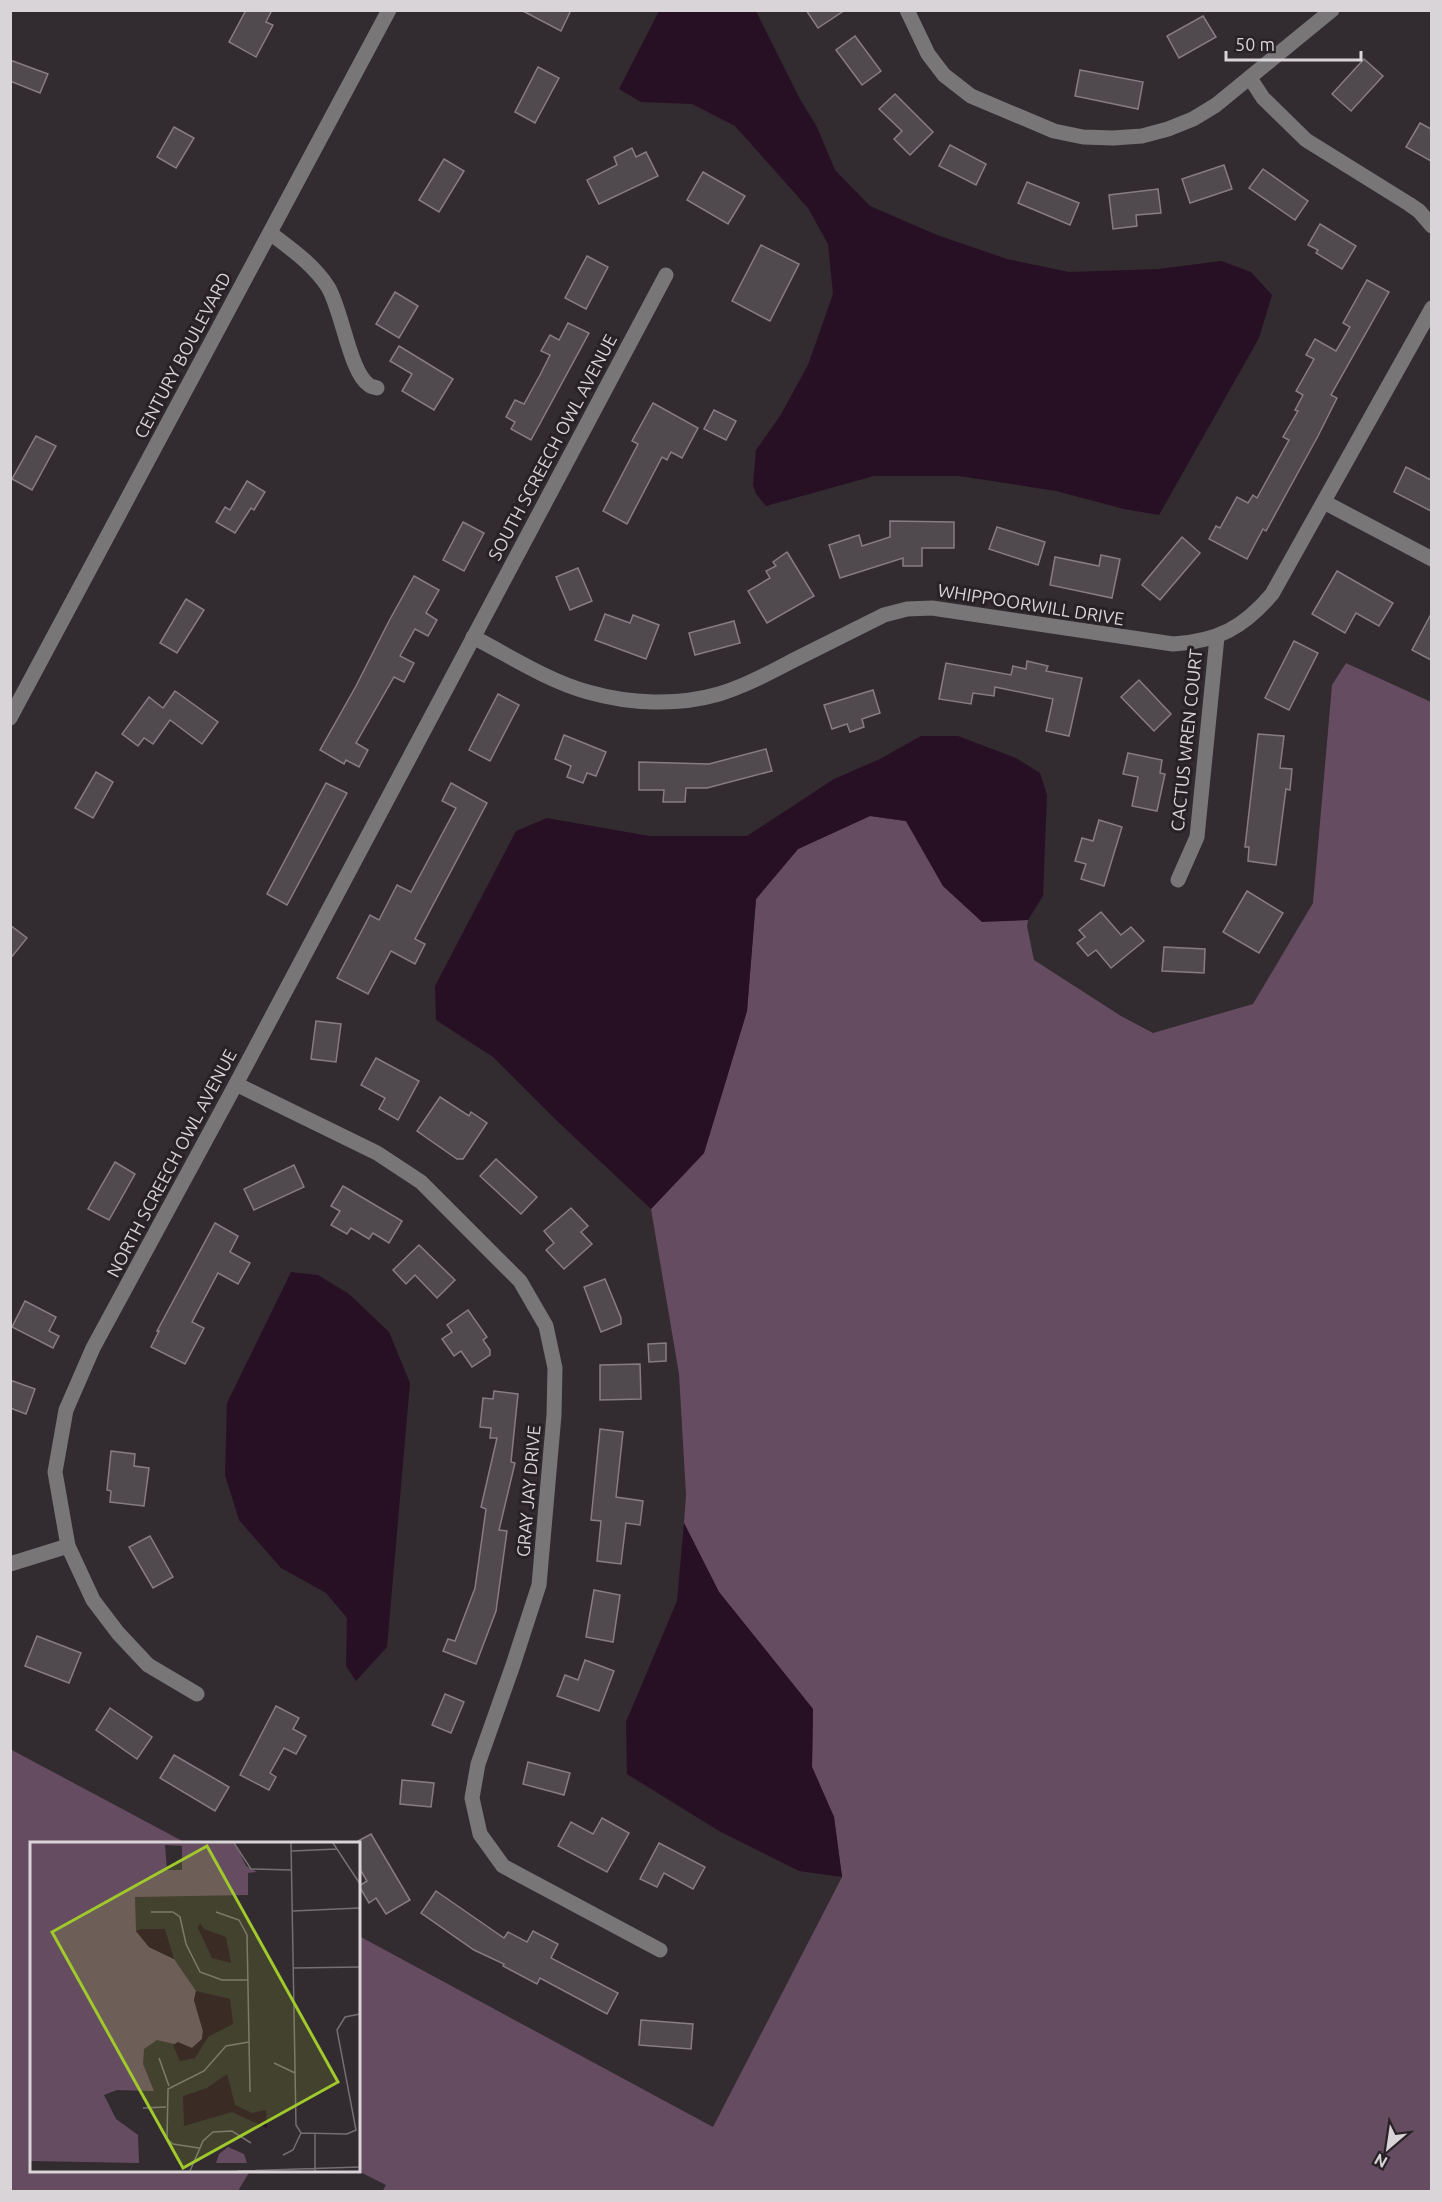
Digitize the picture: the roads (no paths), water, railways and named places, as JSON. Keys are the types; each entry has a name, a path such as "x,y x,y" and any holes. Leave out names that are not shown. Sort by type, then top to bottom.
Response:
{"street":[{"name":"CENTURY BOULEVARD","path":"10,718 389,10"},
{"path":"907,10 928,54 944,75 957,87 972,96 1045,128 1083,137 1113,138 1132,137 1168,129 1193,119 1216,105 1332,10"},
{"path":"1250,78 1274,110 1306,141 1409,204 1419,211 1431,226"},
{"path":"270,233 303,258 328,287 342,319 351,354 360,376 369,385 377,388"},
{"name":"SOUTH SCREECH OWL AVENUE","path":"473,637 666,275"},
{"name":"WHIPPOORWILL DRIVE","path":"473,637 557,681 587,692 620,700 653,702 686,700 717,694 748,683 884,615 907,609 932,608 1173,644 1217,637 1236,627 1256,612 1272,594 1431,308"},
{"path":"1324,502 1431,559"},
{"name":"NORTH SCREECH OWL AVENUE","path":"197,1694 148,1665 118,1634 93,1600 68,1546 55,1472 66,1410 93,1348 473,637"},
{"name":"CACTUS WREN COURT","path":"1178,880 1197,837 1217,637"},
{"name":"GRAY JAY DRIVE","path":"236,1084 377,1153 421,1182 520,1281 546,1326 555,1368 554,1415 539,1586 478,1764 472,1798 480,1833 503,1866 660,1950"},
{"path":"10,1564 68,1546"}]}
